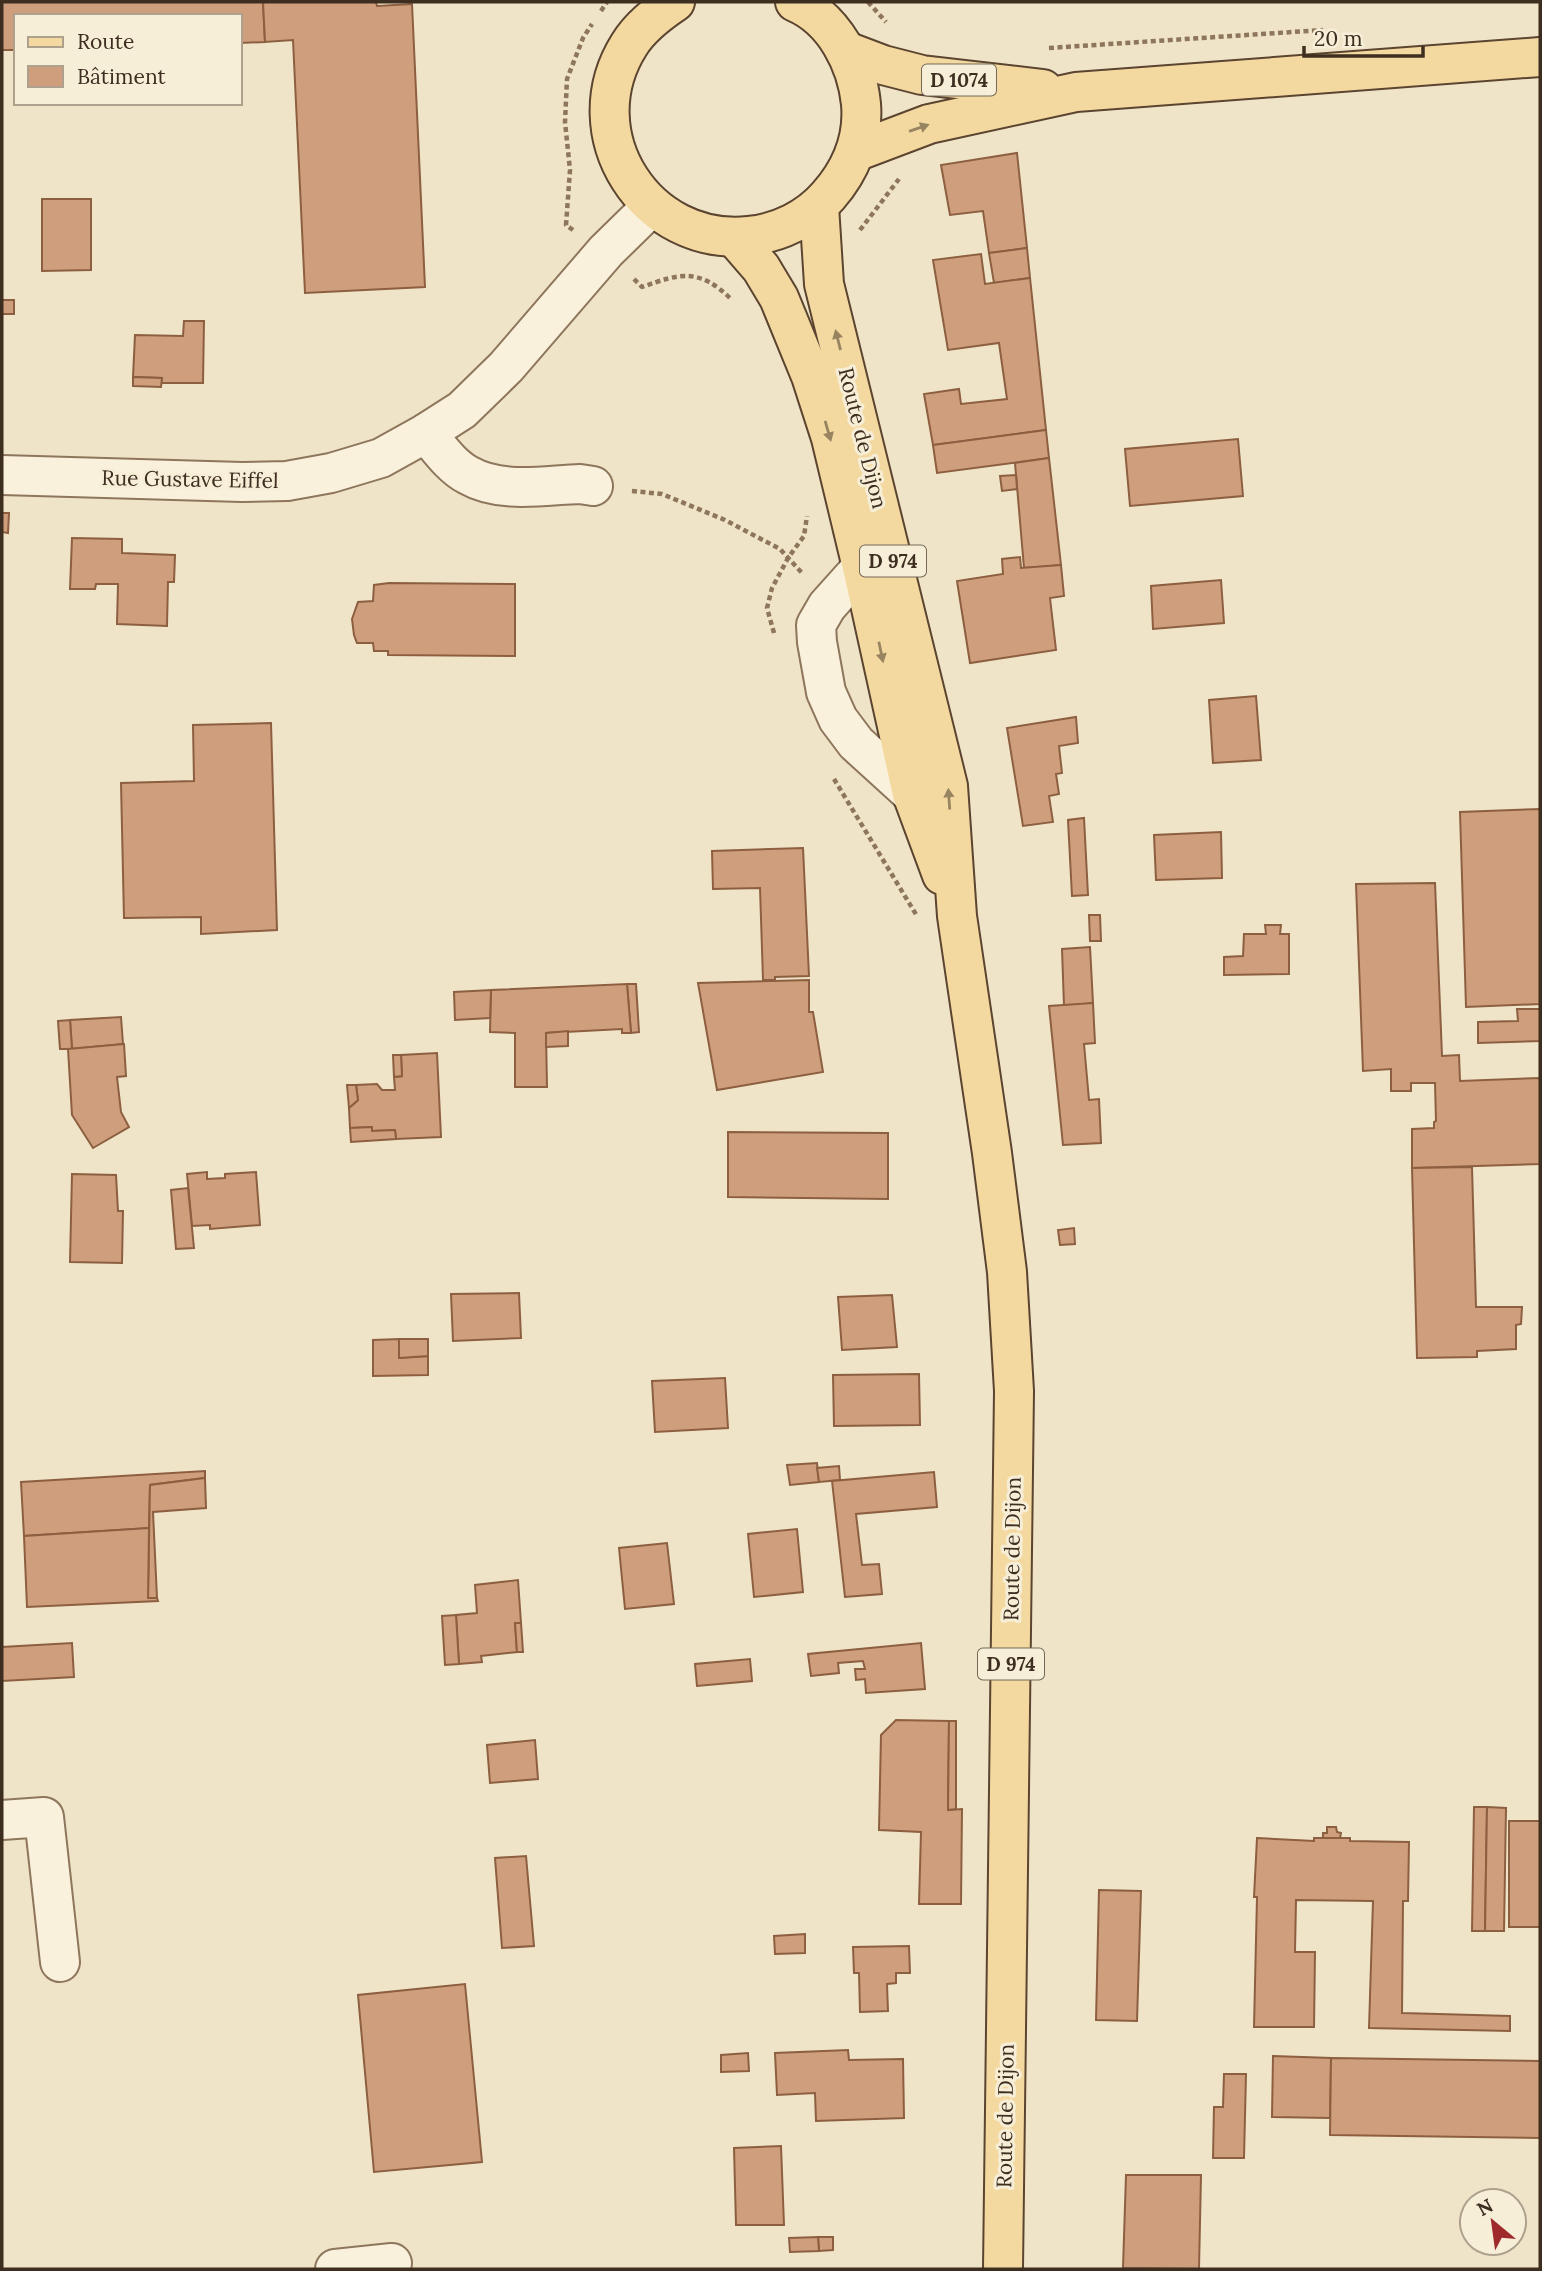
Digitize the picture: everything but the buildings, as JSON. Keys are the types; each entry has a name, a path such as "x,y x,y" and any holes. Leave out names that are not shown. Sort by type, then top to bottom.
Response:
{"main road":[{"path":"656,9 629,45 616,72 610,101 610,120 618,159 632,184 652,206 677,223 705,234 735,238 766,234 794,223 819,206 841,181 855,152 862,118 859,83 846,51 826,24 795,2"},
{"name":"D 1074","path":"846,51 883,65 922,75 1076,92"},
{"name":"D 1074","path":"855,152 929,124 1076,92 1540,57"},
{"name":"Route de Dijon","path":"819,206 824,284 948,786 957,916 1007,1272 1014,1391 1003,2269"},
{"name":"Route de Dijon","path":"735,238 761,268 779,298 797,337 831,438 912,794 957,916"}],"street":[{"name":"Rue Gustave Eiffel","path":"2,475 287,481 331,473 381,458 461,410 506,367 606,251 652,206"},
{"path":"426,433 449,459 468,475 500,486 593,486"},
{"path":"862,567 827,606 816,625 826,692 838,719 856,743 912,794"},
{"path":"2,1820 44,1816 60,1962"},
{"path":"335,2269 392,2263"}],"path":[{"path":"1039,48 1331,30"},
{"path":"593,486 662,494 725,520 780,549 827,606"}]}
